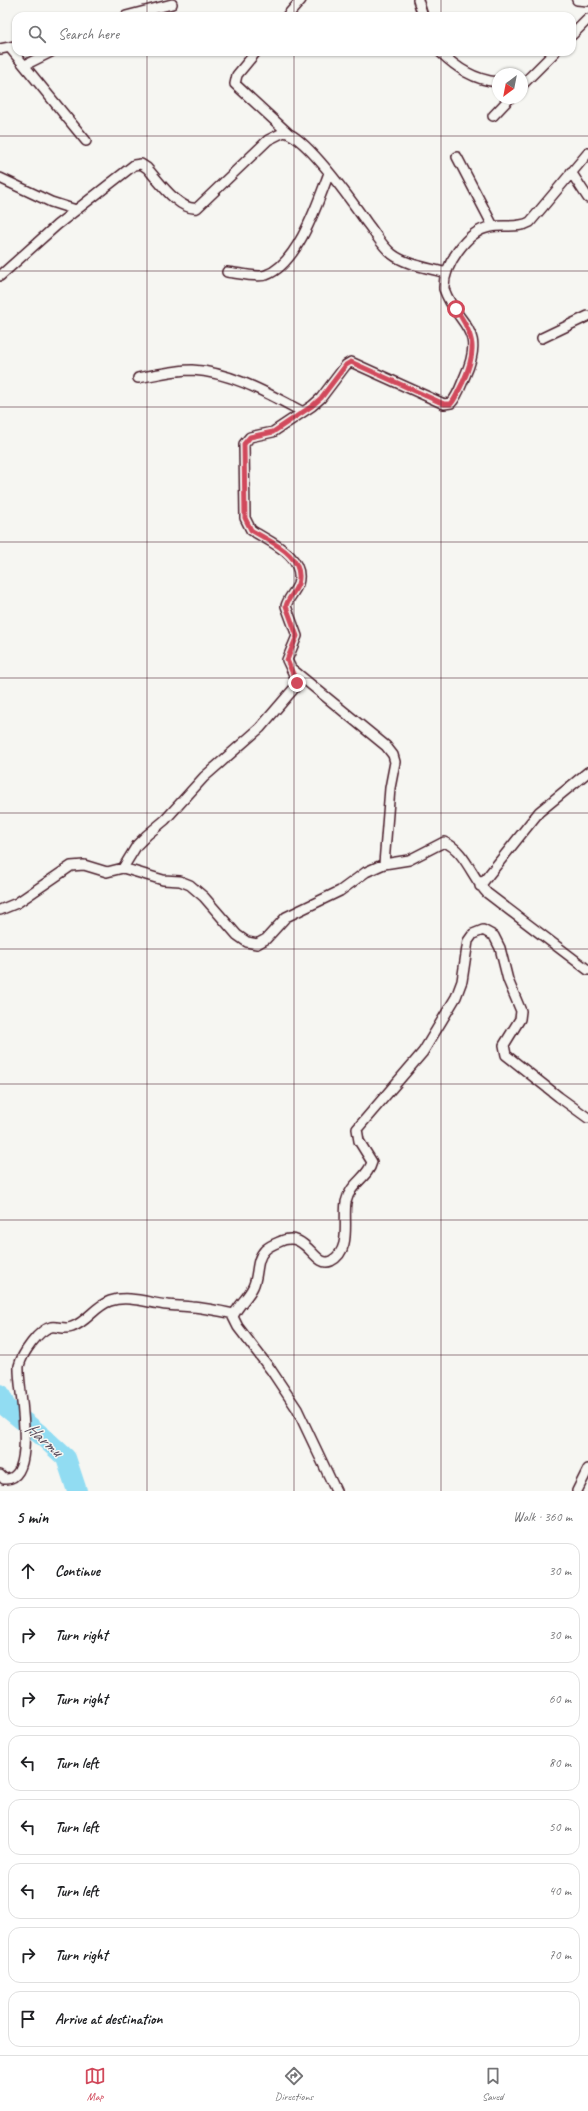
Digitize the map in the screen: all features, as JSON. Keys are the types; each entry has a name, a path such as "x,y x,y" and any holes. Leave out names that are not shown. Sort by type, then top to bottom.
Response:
{"street":[{"path":"290,12 301,0"},
{"path":"418,0 422,12"},
{"path":"577,0 588,2"},
{"path":"141,12 172,4"},
{"path":"576,31 588,19"},
{"path":"0,49 12,47"},
{"path":"19,56 86,141"},
{"path":"25,65 43,56"},
{"path":"253,56 237,75 235,84 288,133 305,146 329,173 393,255 446,273"},
{"path":"445,56 456,66 473,76 492,82"},
{"path":"528,79 551,56"},
{"path":"493,116 504,104"},
{"path":"0,276 56,225 130,167 138,164 147,168 180,204 189,208 197,208 268,140 279,133 288,133"},
{"path":"123,868 137,845 147,834 165,820 204,777 260,728 292,692 297,683 290,668 288,656 297,636 286,606 297,585 298,567 290,556 251,530 248,526 245,518 244,444 250,437 273,432 303,412 321,398 346,365 351,362 444,404 452,402 469,369 473,350 473,339 464,321 446,293 444,285 446,273 455,256 474,233 493,226 516,226 530,222 588,153"},
{"path":"457,157 493,226"},
{"path":"571,172 588,198"},
{"path":"227,272 262,276 274,271 292,253 307,229 329,173"},
{"path":"0,178 51,202 76,210"},
{"path":"542,338 588,316"},
{"path":"138,378 165,372 192,370 219,375 269,394 303,412"},
{"path":"290,668 386,746 393,755 394,762 384,864"},
{"path":"480,886 539,812 588,772"},
{"path":"0,910 17,903 71,866 84,865 107,872 123,868 163,880 180,881 190,885 199,891 237,935 247,942 257,944 266,939 286,917 319,902 366,872 384,864 409,860 444,842 454,848 459,854 480,886 588,970"},
{"path":"336,1491 297,1409 271,1370 238,1327 233,1319 234,1314 254,1286 258,1264 267,1248 290,1239 303,1243 319,1260 328,1262 334,1259 342,1249 345,1242 345,1210 348,1193 369,1168 372,1162 359,1141 357,1129 423,1052 439,1027 456,997 462,981 468,941 473,934 483,930 494,936 500,948 508,980 520,1007 521,1017 504,1045 506,1055 558,1097 588,1118"},
{"path":"0,1475 7,1479 12,1478 18,1472 21,1463 25,1434 24,1412 18,1375 20,1362 38,1336 49,1328 71,1328 86,1320 101,1306 110,1301 130,1299 169,1306 205,1308 234,1314"},
{"path":"577,1491 588,1469"}],"waterway":[{"name":"Harmu","path":"0,1394 6,1407 42,1436 66,1458 77,1491"}],"route":[{"path":"297,683 287,660 296,640 296,629 286,610 286,606 297,585 299,578 298,567 290,556 251,530 248,526 245,518 244,444 250,437 273,432 312,406 321,398 349,362 359,364 446,405 451,404 469,369 473,350 473,339 470,331 456,309"}]}
